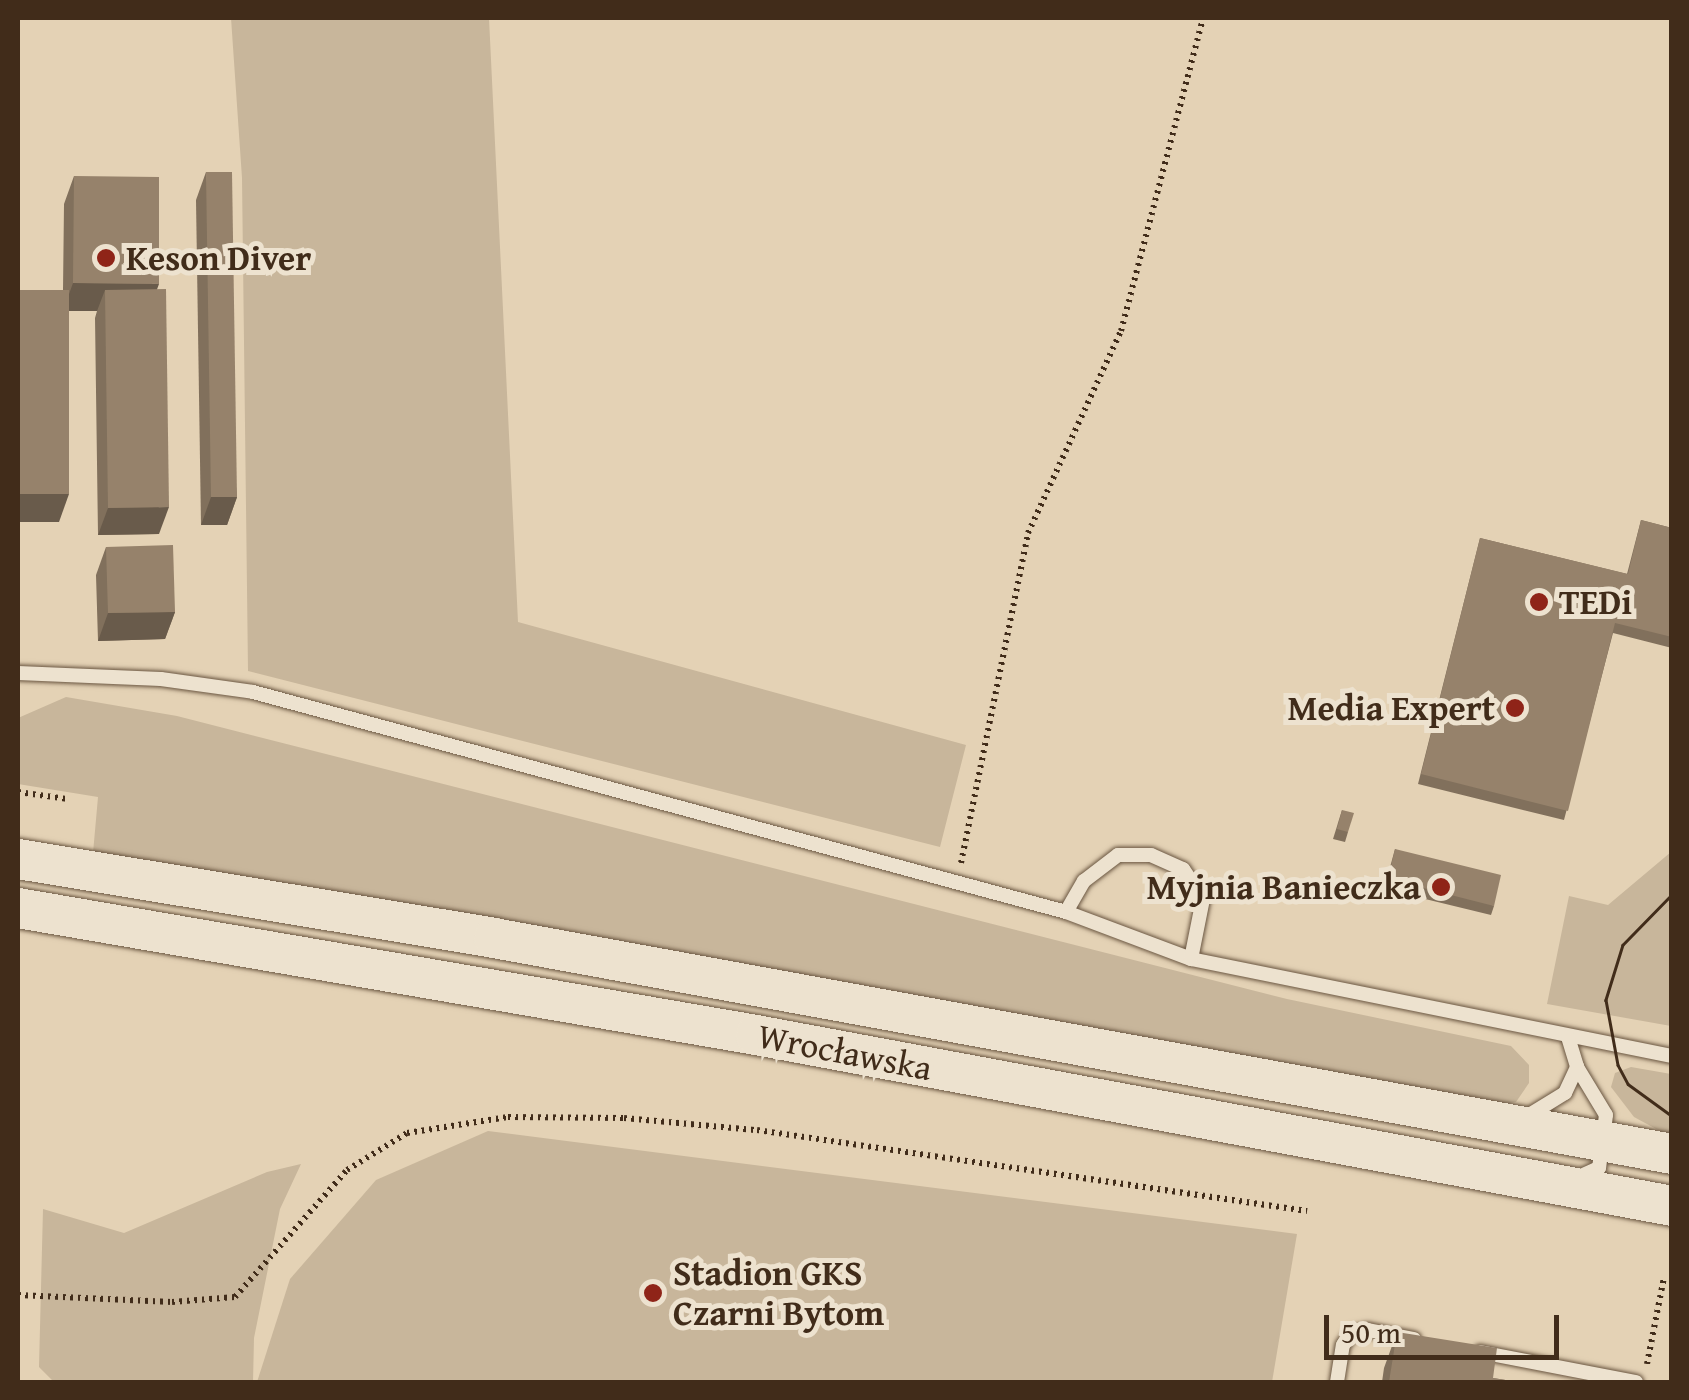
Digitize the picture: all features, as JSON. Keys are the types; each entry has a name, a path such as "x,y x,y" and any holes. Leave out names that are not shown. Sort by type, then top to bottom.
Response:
{"main road":[{"name":"Wrocławska","path":"18,858 1672,1154"},
{"name":"Wrocławska","path":"18,908 1672,1206"}],"lane":[{"path":"18,688 25,674 161,678 253,692 1066,912 1191,959 1672,1056"},
{"path":"1066,912 1084,880 1118,856 1151,855 1182,869 1203,900 1191,959"},
{"path":"1560,1185 1599,1168 1607,1143 1606,1115 1577,1068 1568,1037"},
{"path":"1508,1124 1565,1093 1577,1068"},
{"path":"1337,1382 1342,1345 1352,1333 1368,1330 1425,1341"},
{"path":"1464,1348 1640,1382"}],"path":[{"path":"956,883 1028,533 1121,331 1203,18"},
{"path":"18,792 67,800"},
{"path":"18,1295 172,1302 234,1297 347,1170 407,1133 508,1116 624,1118 757,1130 1308,1211"},
{"path":"1640,1382 1664,1277"}],"shaded area":[{"path":"231,18 489,18 518,622 966,745 940,847 248,671 242,178"},
{"path":"66,697 177,716 1287,999 1511,1046 1529,1065 1529,1083 1516,1102 1495,1105 93,853 98,797 18,784 18,718"},
{"path":"1671,852 1671,1026 1547,1004 1569,896 1608,905"},
{"path":"1631,1067 1671,1074 1671,1137 1634,1117 1611,1087 1615,1073"},
{"path":"488,1131 1297,1234 1272,1382 257,1382 290,1279 376,1180"},
{"path":"301,1164 280,1209 254,1338 253,1382 54,1382 39,1367 43,1209 124,1233 267,1172"}],"building":[{"path":"206,172 232,172 237,497 211,497"},
{"name":"Keson Diver","path":"74,176 159,177 159,284 73,283"},
{"path":"166,289 169,507 108,508 105,290"},
{"path":"18,290 69,290 69,494 18,494"},
{"name":"Media Expert","path":"1641,520 1672,528 1672,637 1615,623 1568,811 1421,774 1480,538 1628,574"},
{"path":"173,545 175,612 108,613 106,547"},
{"path":"1342,810 1354,813 1348,832 1337,829"},
{"name":"Myjnia Banieczka","path":"1395,849 1501,875 1494,906 1388,879"},
{"path":"1397,1332 1497,1348 1493,1378 1518,1382 1389,1382"}],"tram line":[{"path":"1672,895 1623,945 1606,1000 1618,1065 1628,1084 1672,1116"}],"place":[{"name":"Keson Diver","path":"106,258"},
{"name":"TEDi","path":"1539,602"},
{"name":"Media Expert","path":"1515,708"},
{"name":"Myjnia Banieczka","path":"1441,887"},
{"name":"Stadion GKS Czarni Bytom","path":"653,1293"}]}
